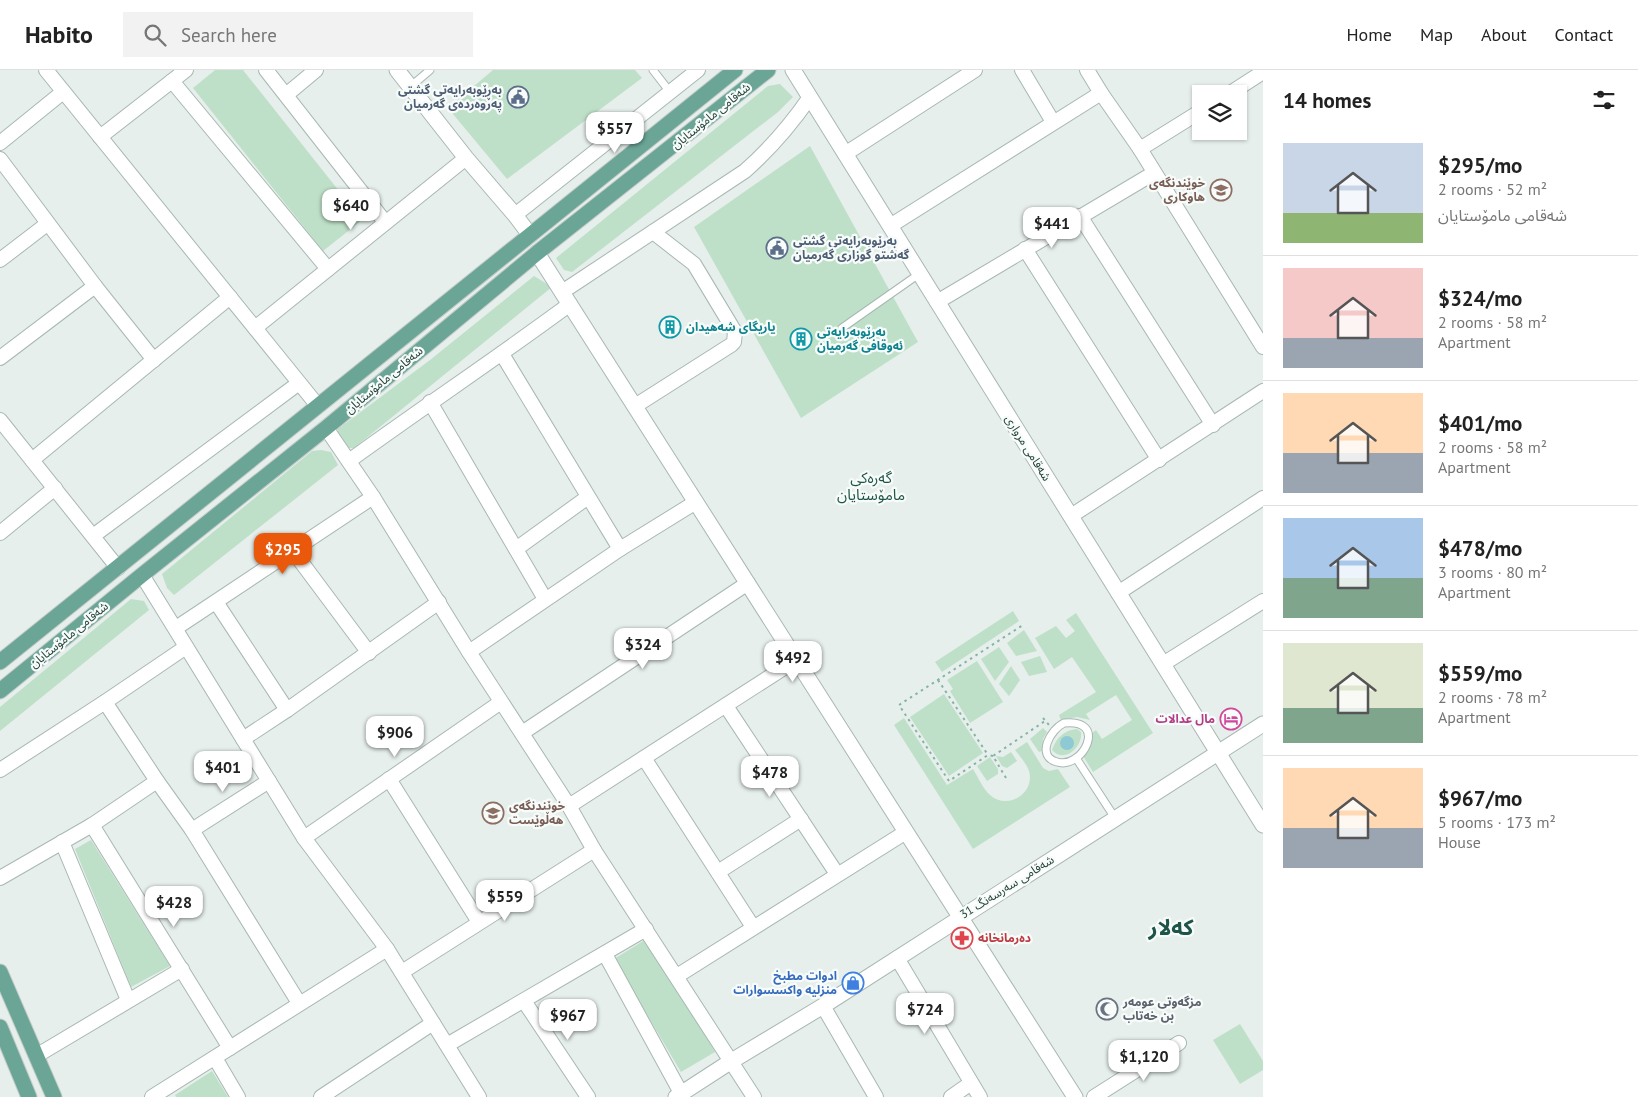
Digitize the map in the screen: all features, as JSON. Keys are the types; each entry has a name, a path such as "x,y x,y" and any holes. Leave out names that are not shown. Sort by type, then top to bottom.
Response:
{"main road":[{"name":"شەقامی مامۆستایان","path":"0,662 735,70"},
{"name":"شەقامی مامۆستایان","path":"0,691 326,428 537,252 641,172 768,70"},
{"path":"664,128 665,137 671,143 676,144"},
{"path":"628,157 636,160 641,167 641,172"},
{"path":"0,972 54,1097"},
{"path":"0,1027 29,1097"}],"street":[{"path":"46,70 318,406"},
{"path":"100,137 186,70"},
{"path":"266,70 385,222"},
{"path":"286,95 316,70"},
{"path":"397,70 466,158 516,215 530,235"},
{"path":"516,215 698,70"},
{"path":"845,154 975,70"},
{"path":"1022,70 1053,122"},
{"name":"شەقامی مرواری","path":"796,71 845,154 1263,825"},
{"path":"1090,71 1101,93 1140,149 1263,347"},
{"path":"1243,85 1263,72"},
{"path":"172,81 328,269"},
{"path":"0,143 63,92"},
{"path":"890,226 1101,93"},
{"path":"349,461 430,402 502,354 566,298 653,232 745,171 792,124 810,97"},
{"path":"1140,149 1192,117"},
{"path":"255,328 466,158"},
{"path":"0,159 47,224 154,360"},
{"path":"938,302 1154,173"},
{"path":"1080,216 1213,425"},
{"path":"0,260 47,224"},
{"path":"635,406 731,345 735,337 735,332 694,264 653,232"},
{"path":"1025,249 1160,460"},
{"path":"537,252 1075,1097"},
{"path":"0,358 95,286"},
{"path":"32,460 230,297"},
{"path":"502,354 620,549"},
{"path":"93,536 299,383"},
{"path":"1070,516 1160,460 1263,391"},
{"path":"430,402 546,599"},
{"path":"0,420 118,568"},
{"path":"326,428 373,497 469,652 569,806 594,850 754,1097"},
{"path":"0,533 55,488"},
{"path":"176,628 373,497"},
{"path":"516,549 588,497"},
{"path":"1118,593 1263,498"},
{"path":"469,652 620,549 696,502"},
{"path":"293,550 369,652"},
{"path":"142,575 304,838 387,949 480,1097"},
{"path":"522,733 748,583"},
{"path":"1162,664 1263,601"},
{"path":"216,602 287,710"},
{"path":"243,739 439,602"},
{"path":"0,770 186,647"},
{"path":"569,806 796,660"},
{"path":"105,702 192,830 300,1003"},
{"path":"304,838 501,702"},
{"path":"726,706 837,874"},
{"name":"شەقامی سەرسەنگ 31","path":"678,1095 823,1006 1263,724"},
{"path":"644,758 753,927"},
{"path":"389,779 480,922"},
{"path":"0,878 92,825 157,781"},
{"path":"192,830 269,781"},
{"path":"718,872 801,819"},
{"path":"92,825 230,1048"},
{"path":"677,976 906,832"},
{"path":"62,842 128,1000"},
{"path":"402,972 594,850"},
{"path":"447,1045 646,929"},
{"path":"152,1097 167,1093 230,1048 387,949"},
{"path":"605,954 678,1095"},
{"path":"897,958 980,1097"},
{"path":"36,1056 182,969"},
{"path":"524,1001 588,1097"},
{"path":"823,1006 876,1097"},
{"path":"321,1097 433,1023"},
{"path":"1094,1097 1179,1043"},
{"path":"215,1058 238,1097"},
{"path":"951,1097 971,1083"}],"lane":[{"path":"410,86 430,70"},
{"path":"653,70 670,92"},
{"path":"842,328 920,274"},
{"path":"1064,724 1081,724 1085,726 1088,732 1086,746 1076,758 1062,763 1055,762 1047,755 1047,743 1056,728 1064,724"},
{"path":"1076,758 1115,818"}],"path":[{"path":"988,755 949,781 898,705 1023,625"},
{"path":"938,680 988,755 993,756 1045,721"},
{"path":"993,756 1006,778"}],"green space":[{"path":"215,70 243,70 362,220 323,251 193,88"},
{"path":"493,70 635,70 642,78 507,179 448,108"},
{"path":"780,84 793,97 778,112 572,272 564,270 556,258 768,86"},
{"path":"810,146 918,342 801,418 694,227"},
{"path":"534,276 552,287 354,448 348,448 338,434 338,429 430,360"},
{"path":"312,451 331,452 338,465 174,595 167,588 162,574"},
{"path":"131,599 144,601 149,610 0,731 0,707"},
{"path":"1013,611 1019,621 942,672 935,662"},
{"path":"1076,613 1153,733 1093,772 1083,756 1091,743 1091,734 1096,730 1102,739 1132,720 1116,695 1086,714 1090,720 1077,717 1061,720 1059,715 1096,692 1072,657 1054,669 1035,638 1056,626 1066,638 1075,631 1066,620"},
{"path":"1024,630 1037,651 1016,656 1007,643"},
{"path":"999,647 1009,662 995,681 981,659"},
{"path":"1040,656 1047,672 1029,676 1021,662"},
{"path":"977,661 1003,702 970,723 950,691 953,689 947,680"},
{"path":"1011,666 1020,680 1009,696 999,684"},
{"path":"944,694 983,753 949,776 910,717"},
{"path":"904,718 947,785 973,769 990,795 1003,801 1016,799 1026,790 1029,784 1030,773 1015,750 1027,742 1043,768 1049,771 1058,769 1070,787 973,849 894,725"},
{"path":"1043,728 1047,732 1043,739 1042,751 1039,752 1030,739"},
{"path":"1077,729 1081,732 1081,738 1072,752 1062,755 1052,750 1061,735"},
{"path":"1011,752 1017,761 1007,768 1002,766 996,756 1003,757"},
{"path":"990,757 998,769 998,774 987,781 977,766"},
{"path":"91,840 170,966 131,987 75,849"},
{"path":"648,938 715,1052 681,1072 614,959"},
{"path":"1240,1024 1263,1061 1263,1070 1240,1084 1213,1040"},
{"path":"212,1071 228,1097 176,1097 175,1095"}],"water":[{"path":"1067,736 1072,738 1074,743 1072,748 1067,750 1062,748 1060,743 1062,738"}],"place":[{"name":"بەڕێوبەرایەتی گشتی پەروەردەی گەرمیان","path":"518,97"},
{"name":"خوێندنگەی هاوکاری","path":"1221,190"},
{"name":"بەڕێوبەرایەتی گشتی گەشتو گوزاری گەرمیان","path":"777,248"},
{"name":"یاریگای شەهیدان","path":"670,327"},
{"name":"بەڕێوبەرایەتی ئەوقافی گەرمیان","path":"801,339"},
{"name":"مال عدالات","path":"1231,719"},
{"name":"خوێندنگەی هەڵوێست","path":"493,813"},
{"name":"دەرمانخانە","path":"962,938"},
{"name":"ادوات مطبخ منزليه واكسسوارات","path":"853,983"},
{"name":"مزگەوتی عومەر بن خەتاب","path":"1107,1009"}],"district":[{"name":"گەرەکی مامۆستایان","path":"871,486"},
{"name":"کەلار","path":"1171,927"}]}
